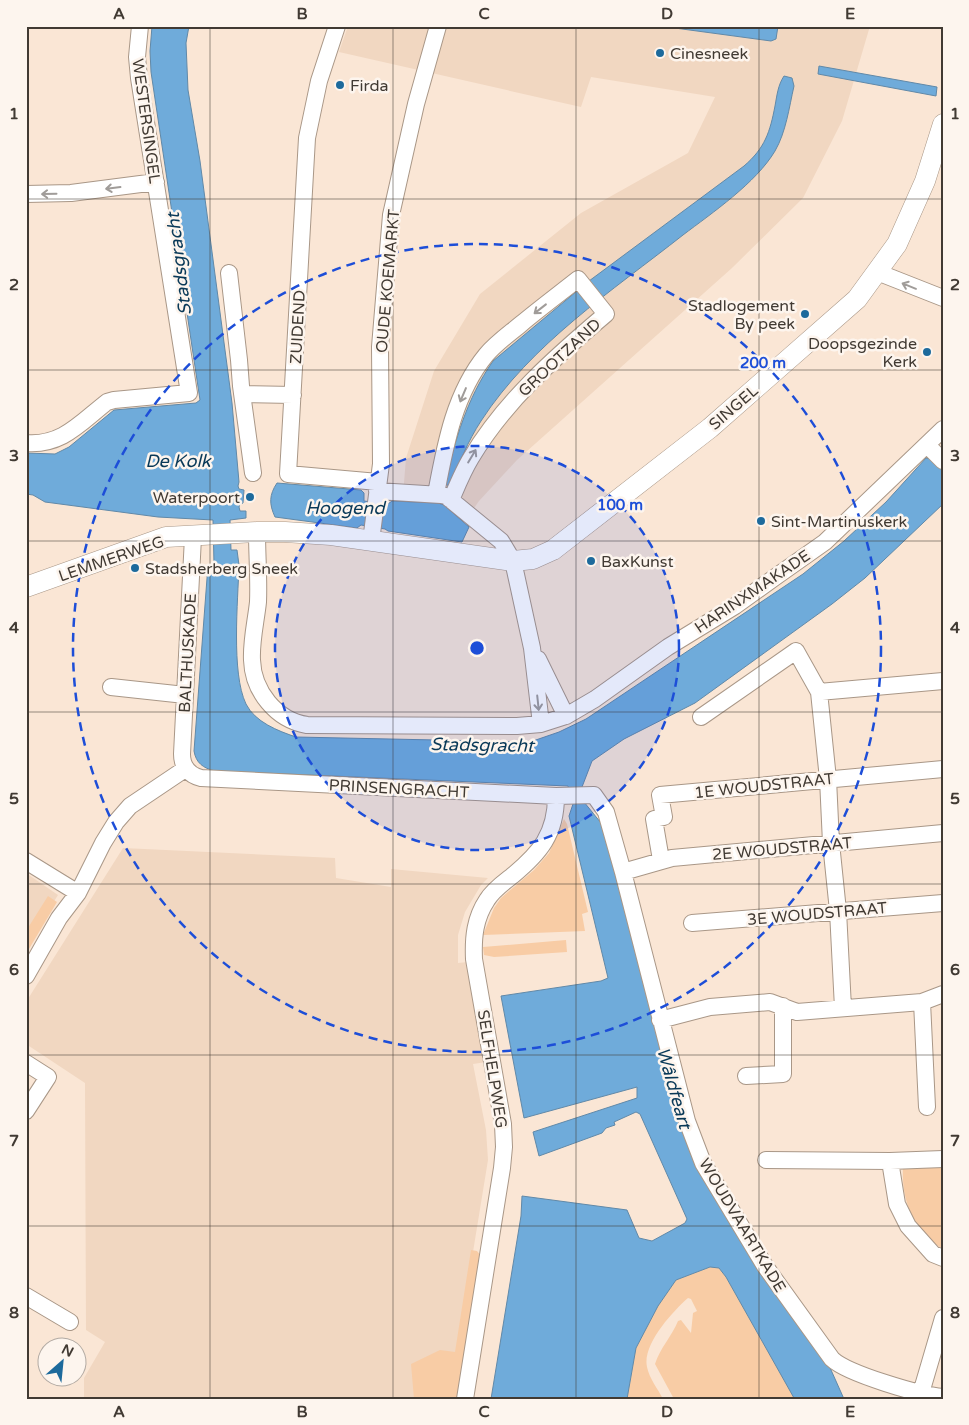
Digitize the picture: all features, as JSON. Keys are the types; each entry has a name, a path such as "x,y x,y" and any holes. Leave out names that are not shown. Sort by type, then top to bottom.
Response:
{"main road":[{"name":"SINGEL","path":"513,561 533,559 553,550 703,433 857,299 897,244 925,181 943,124"},
{"path":"257,532 331,535 372,534 513,561"},
{"name":"LEMMERWEG","path":"26,587 166,538 257,532"}],"street":[{"name":"WESTERSINGEL","path":"26,443 45,443 59,438 107,402 189,393 137,57 140,26"},
{"name":"ZUIDEND","path":"337,26 319,81 308,138 288,474 377,492"},
{"name":"OUDE KOEMARKT","path":"372,534 380,464 381,326 391,215 416,104 438,26"},
{"path":"26,194 71,193 156,182"},
{"path":"877,272 943,298"},
{"path":"229,273 242,394 253,473"},
{"name":"GROOTZAND","path":"578,278 606,314 565,348 515,398 483,439 444,497 446,446 454,417 475,370 487,353 501,340 578,278"},
{"path":"242,394 293,396"},
{"name":"HARINXMAKADE","path":"257,532 258,601 252,660 260,691 269,704 280,714 295,723 307,725 517,726 541,724 566,716 595,699 668,647 735,606 825,542 934,452 943,429"},
{"path":"377,492 444,497 501,541 513,561 532,648 541,724"},
{"name":"BALTHUSKADE","path":"185,769 182,765 182,754 193,537"},
{"path":"532,648 566,716"},
{"path":"701,717 796,651 819,692 828,779 843,1008"},
{"path":"819,692 943,681"},
{"path":"111,687 185,695"},
{"path":"26,976 59,918 78,893 103,843 116,822 130,806 185,769"},
{"name":"PRINSENGRACHT","path":"185,769 192,775 201,778 579,793"},
{"name":"1E WOUDSTRAAT","path":"661,860 654,819 664,817 660,795 943,769"},
{"name":"WOUDVAARTKADE","path":"579,793 606,812 687,1121 703,1163 765,1266 836,1363 858,1374 934,1396"},
{"name":"SELFHELPWEG","path":"465,1399 504,1147 504,1124 474,958 474,934 481,911 488,898 534,856 548,838 555,816 579,793"},
{"name":"2E WOUDSTRAAT","path":"623,872 661,860 943,833"},
{"path":"26,861 78,893"},
{"name":"3E WOUDSTRAAT","path":"692,923 943,903"},
{"path":"660,1020 710,1007 770,1002 797,1012 922,1002 943,994"},
{"path":"922,1002 926,1107"},
{"path":"746,1076 783,1074 783,1006"},
{"path":"26,1063 48,1077 26,1111"},
{"path":"766,1160 890,1161 943,1159"},
{"path":"890,1161 897,1204 908,1226 933,1254 943,1258"},
{"path":"26,1296 70,1322"},
{"path":"934,1396 943,1318"}],"shaded area":[{"path":"348,26 870,26 842,121 803,198 732,268 517,460 479,501 461,527 402,507 406,458 434,371 480,294 581,213 688,153 715,97 591,77 581,107 339,52"},
{"path":"564,819 567,824 588,912 582,914 585,931 483,935 494,908 501,898 534,870 549,853"},
{"path":"123,848 335,858 336,878 391,887 391,869 488,878 481,885 465,912 458,935 458,963 468,962 486,1062 473,1064 486,1130 488,1160 449,1399 84,1399 84,1388 88,1388 88,1371 105,1342 86,1330 85,1083 29,1046 26,1034 26,1002"},
{"path":"26,873 58,895 26,946"},
{"path":"48,896 57,902 26,954 26,931"},
{"path":"566,940 567,952 494,957 484,955 483,947"},
{"path":"903,1166 943,1167 943,1249 924,1233 911,1214 904,1191"},
{"path":"471,1250 477,1251 481,1256 459,1399 414,1399 411,1364 440,1350 455,1352"},
{"path":"710,1267 719,1268 726,1277 795,1398 674,1399 655,1364 678,1321 681,1320 691,1333 693,1313 697,1311 691,1299 688,1298 667,1320 649,1349 647,1367 663,1399 627,1399 636,1348 658,1306 676,1280"}],"water":[{"path":"152,26 189,26 186,43 188,90 200,161 232,403 238,486 239,489 244,490 243,503 239,507 240,511 246,511 246,518 230,520 231,550 237,550 239,565 237,616 238,674 246,704 255,716 268,725 296,737 530,742 559,732 586,719 803,574 844,541 886,502 926,458 931,459 942,447 943,442 943,504 865,578 832,604 695,703 624,739 592,761 582,787 584,802 601,823 608,846 674,1100 827,1361 844,1399 792,1399 794,1398 726,1277 719,1268 710,1267 676,1280 658,1306 636,1348 627,1399 491,1399 521,1216 522,1196 627,1210 639,1238 652,1241 685,1223 687,1219 640,1114 636,1112 614,1122 615,1125 606,1128 602,1133 539,1156 533,1132 637,1098 637,1087 524,1118 501,996 601,981 608,978 569,816 573,804 568,786 215,771 204,767 196,759 194,751 208,565 214,564 213,520 158,517 45,502 33,495 26,494 26,453 55,454 69,447 114,410 196,403 200,400 151,72"},
{"path":"660,26 778,26 776,39 771,41"},
{"path":"819,66 937,87 936,96 818,74"},
{"path":"784,76 792,78 794,86 787,120 775,151 757,175 733,197 601,298 548,343 501,393 481,421 468,444 450,486 444,484 463,420 476,390 493,361 589,281 744,166 757,153 766,139 780,83"},
{"name":"Hoogend","path":"277,483 361,490 364,493 364,501 388,504 392,501 438,503 444,505 469,527 462,542 361,525 357,528 275,517 271,500 272,492"}],"place":[{"name":"Cinesneek","path":"660,53"},
{"name":"Firda","path":"340,85"},
{"name":"Stadlogement By peek","path":"805,314"},
{"name":"Doopsgezinde Kerk","path":"927,352"},
{"name":"Waterpoort","path":"250,497"},
{"name":"Sint-Martinuskerk","path":"761,521"},
{"name":"BaxKunst","path":"591,561"},
{"name":"Stadsherberg Sneek","path":"135,568"}],"water label":[{"name":"Stadsgracht","path":"179,264"},
{"name":"De Kolk","path":"178,461"},
{"name":"Stadsgracht","path":"482,745"},
{"name":"Wâldfeart","path":"674,1088"}]}
